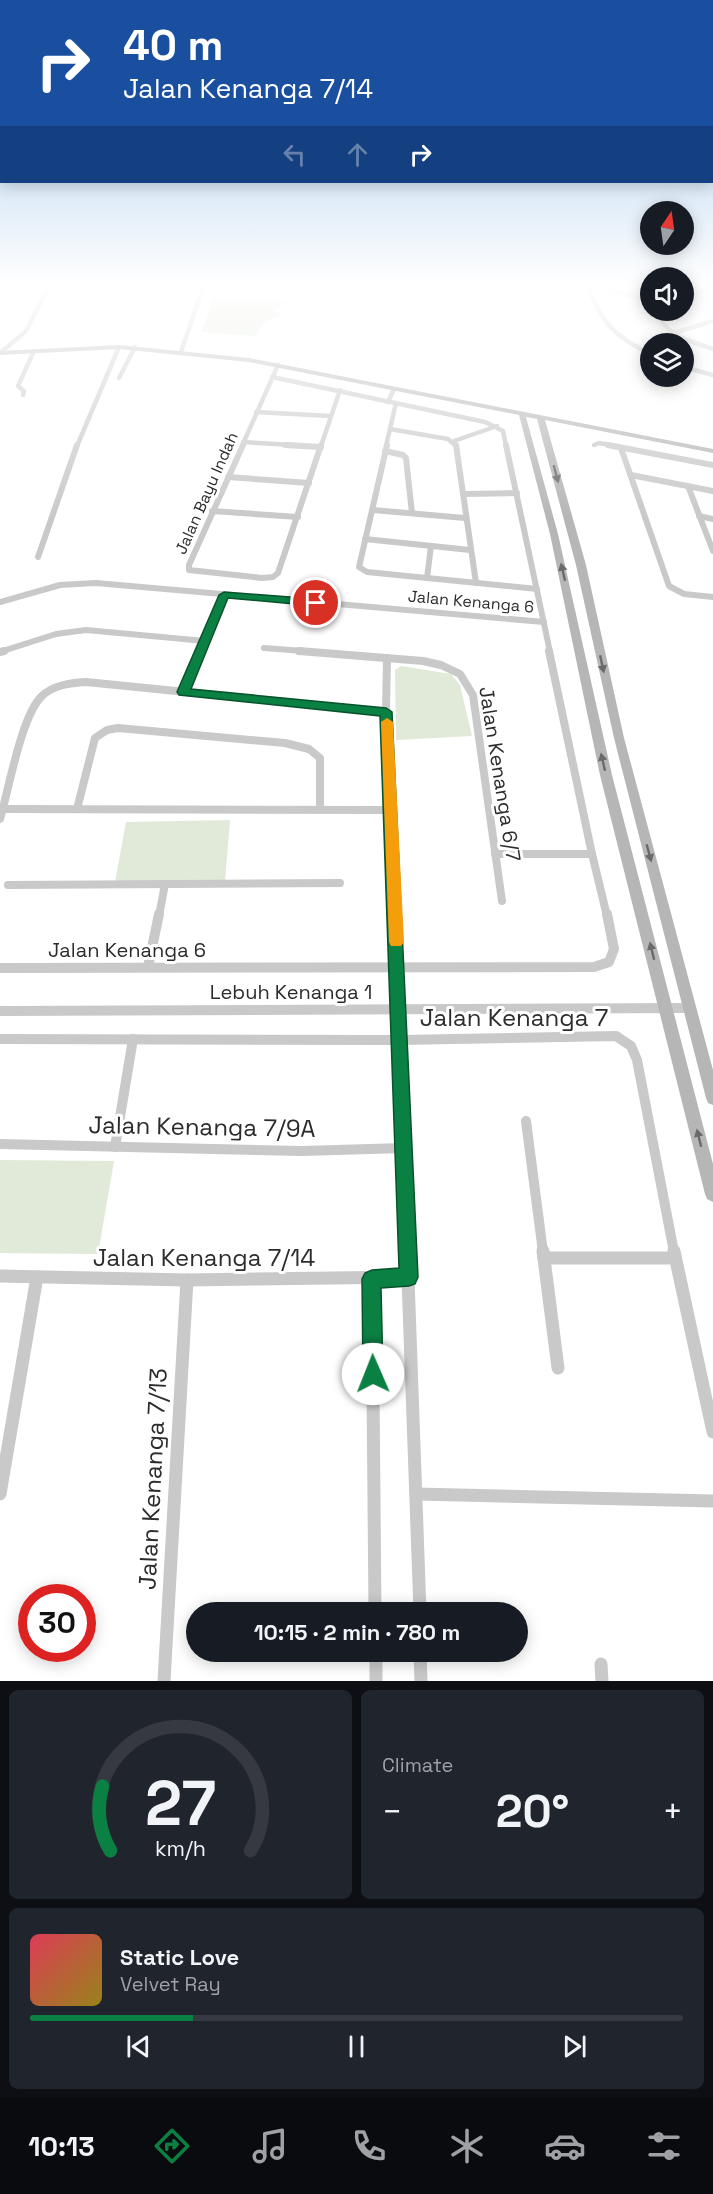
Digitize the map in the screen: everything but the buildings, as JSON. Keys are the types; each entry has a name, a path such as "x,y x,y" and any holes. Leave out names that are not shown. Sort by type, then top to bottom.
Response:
{"street":[{"path":"23,395 24,391 18,386 29,362"},
{"path":"38,557 80,437 112,362"},
{"path":"119,378 127,362"},
{"path":"259,362 713,451"},
{"name":"Jalan Bayu Indah","path":"278,365 212,511 189,565 189,570 262,578 273,577 278,573 340,390"},
{"path":"694,369 713,375"},
{"path":"272,377 497,426"},
{"path":"388,402 394,389"},
{"path":"396,404 373,510 358,562 362,570 537,590"},
{"path":"256,412 330,416"},
{"path":"522,414 554,534 604,764 713,1194"},
{"path":"541,418 581,565 619,738 713,1098"},
{"path":"390,429 454,441 497,426"},
{"name":"Jalan Kenanga 6","path":"0,602 78,582 544,622 506,437 497,426"},
{"path":"454,441 476,583"},
{"path":"243,442 321,447"},
{"path":"594,445 599,443 713,465"},
{"path":"621,447 669,586 674,592 713,597"},
{"path":"385,451 403,455 406,458 412,513"},
{"path":"631,475 713,491"},
{"path":"228,477 309,483"},
{"path":"688,486 713,550"},
{"path":"463,494 517,493"},
{"path":"373,510 465,518"},
{"path":"212,511 298,517"},
{"path":"699,516 713,519"},
{"path":"365,540 470,550"},
{"path":"426,578 431,546"},
{"path":"183,692 224,595"},
{"path":"495,854 592,854 544,622"},
{"path":"0,652 56,634 86,630 205,641"},
{"name":"Jalan Kenanga 6/7","path":"264,648 387,658 443,665 458,671 468,682 473,695 502,901"},
{"path":"387,658 386,712 420,1602"},
{"path":"0,819 36,704 54,688 71,683 86,682 386,712"},
{"path":"77,809 95,738 107,730 118,728 285,743 304,747 315,752 320,758 320,808"},
{"path":"3,809 320,808 391,810"},
{"name":"Jalan Kenanga 6","path":"0,968 594,967 609,962 614,949 592,854"},
{"path":"8,885 340,883"},
{"path":"148,968 165,884"},
{"name":"Lebuh Kenanga 1","path":"0,1011 690,1008"},
{"name":"Jalan Kenanga 7","path":"0,1039 400,1040 616,1036 631,1046 637,1060 675,1258 713,1432"},
{"path":"115,1147 133,1039"},
{"path":"526,1121 558,1368"},
{"name":"Jalan Kenanga 7/9A","path":"0,1144 302,1151 404,1148"},
{"path":"544,1258 675,1258"},
{"name":"Jalan Kenanga 7/14","path":"0,1276 187,1280 409,1277"},
{"path":"0,1494 37,1277"},
{"path":"372,1279 375,1602"},
{"name":"Jalan Kenanga 7/13","path":"164,1681 187,1280"},
{"path":"417,1494 713,1501"},
{"path":"376,1662 376,1681"},
{"path":"420,1662 421,1681"},
{"path":"601,1664 602,1681"}],"green space":[{"path":"401,666 451,674 460,685 472,736 396,740 395,670"},
{"path":"230,820 225,881 115,882 126,822"},
{"path":"0,1160 114,1161 98,1254 0,1253"}],"slow traffic":[{"path":"387,722 396,942"}],"route":[{"path":"316,603 224,595 183,692 386,712 409,1277 372,1279 373,1374"}]}
